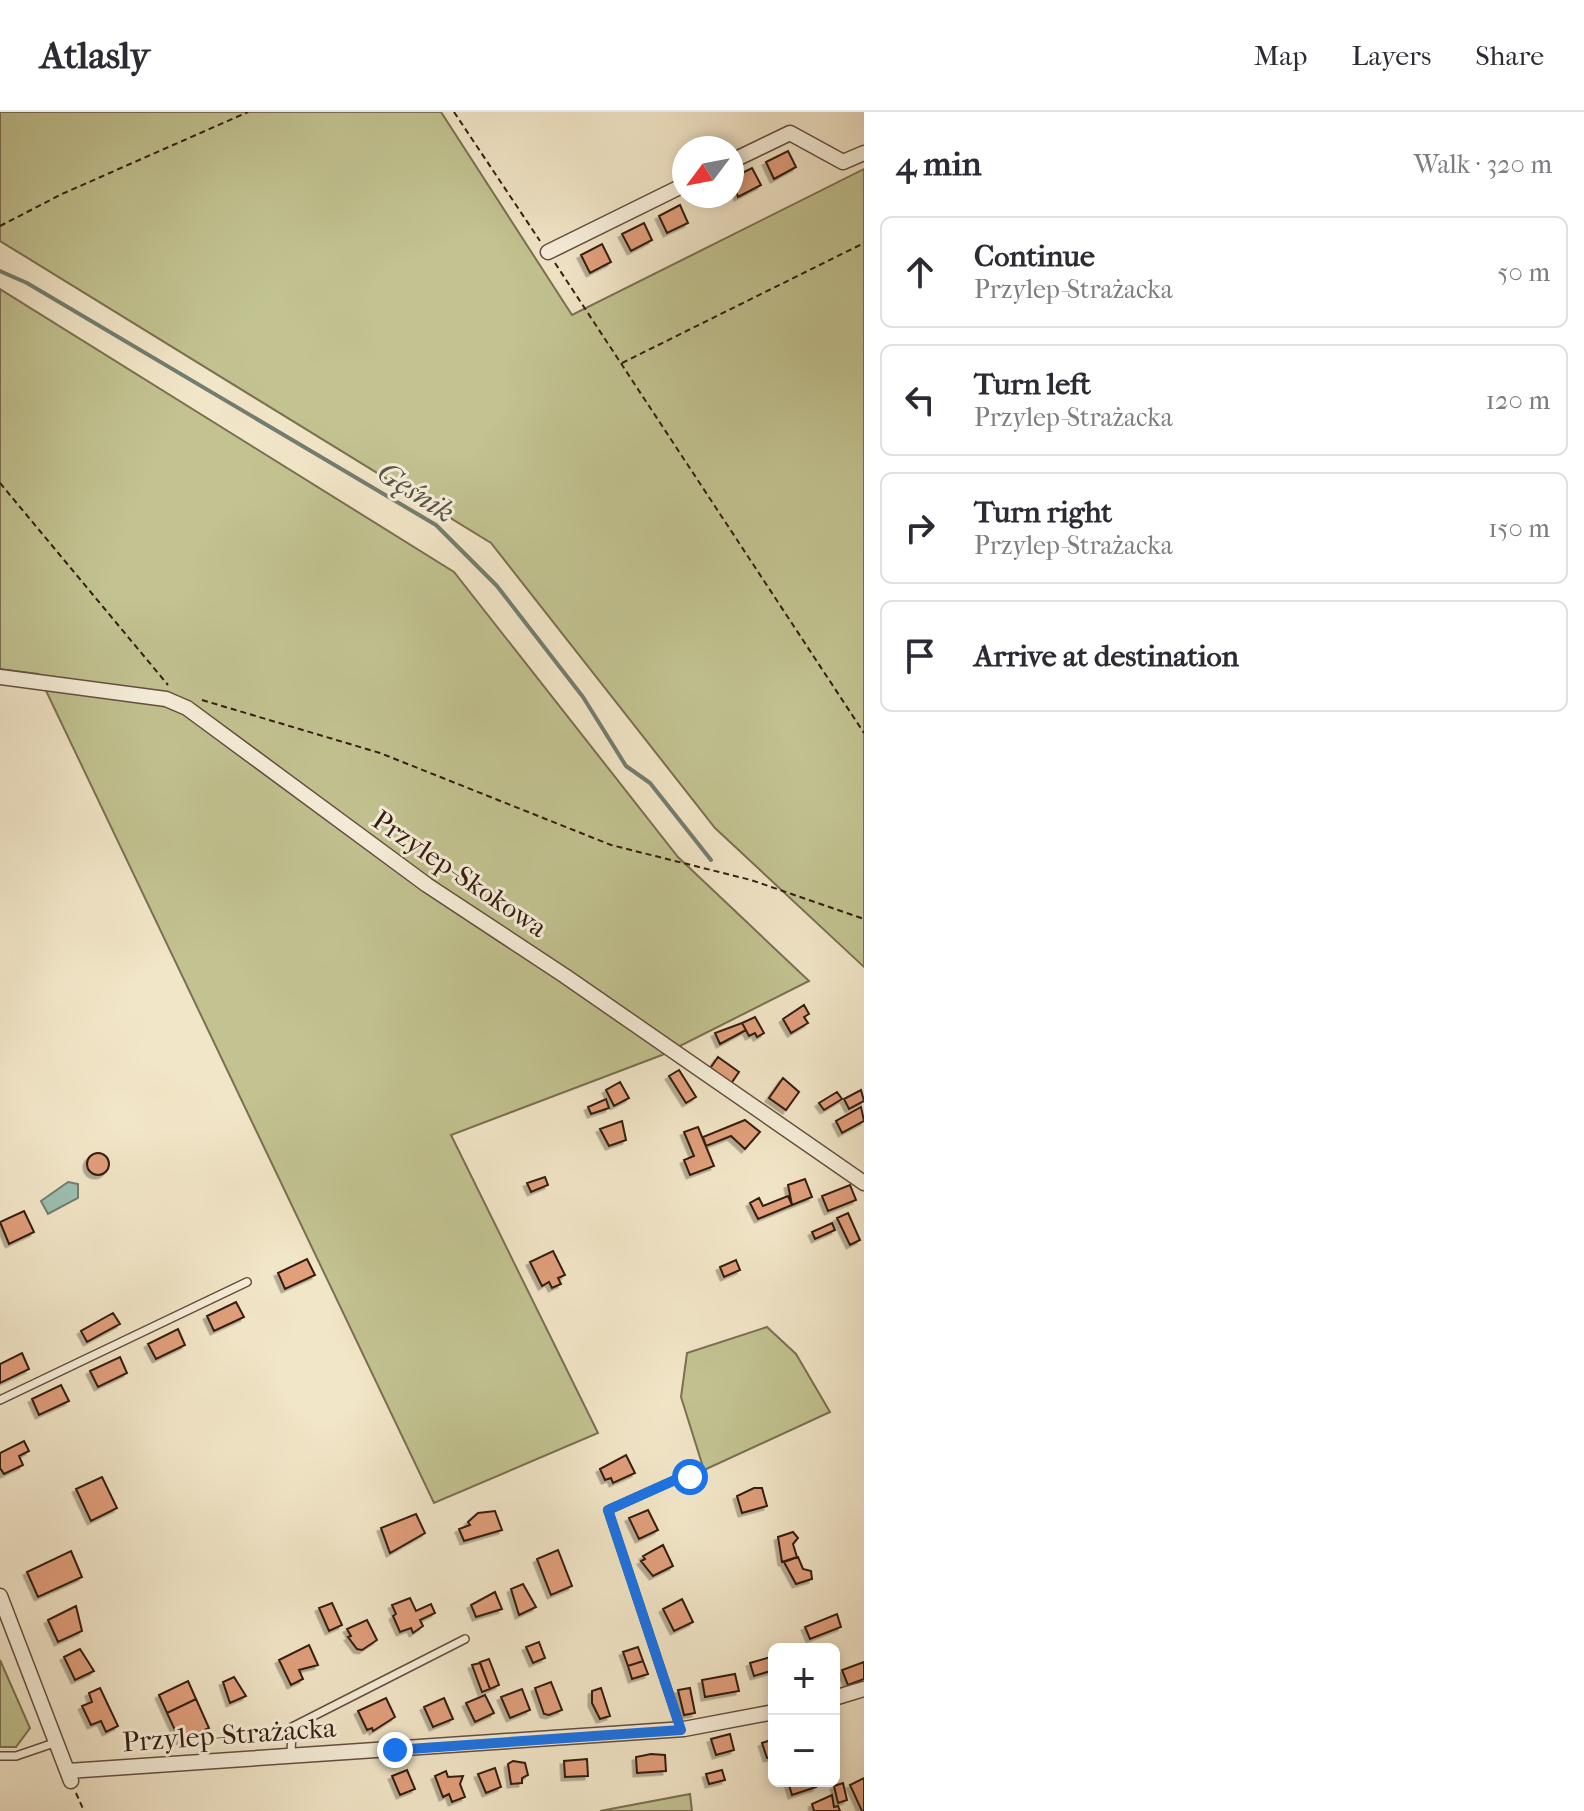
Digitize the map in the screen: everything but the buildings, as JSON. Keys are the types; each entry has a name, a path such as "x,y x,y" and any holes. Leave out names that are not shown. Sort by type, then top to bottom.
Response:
{"street":[{"path":"744,155 790,133 843,162 864,153"},
{"path":"548,252 672,191"},
{"name":"Przylep-Skokowa","path":"0,677 166,699 187,708 427,885 565,976 864,1183"},
{"path":"0,1596 70,1776"},
{"path":"840,1696 864,1689"},
{"name":"Przylep-Strażacka","path":"70,1776 291,1755 681,1730 768,1713"}],"lane":[{"path":"0,1400 247,1282"},
{"path":"681,1730 608,1510 686,1475 700,1485"},
{"path":"291,1755 292,1727 465,1639"},
{"path":"0,1756 16,1756 57,1742"}],"path":[{"path":"0,226 62,194 248,112"},
{"path":"454,112 864,733"},
{"path":"622,363 864,243"},
{"path":"0,483 187,708"},
{"path":"200,700 380,753 611,845 751,880 864,919"},
{"path":"70,1776 84,1811"}],"green space":[{"path":"0,112 441,112 572,315 864,169 864,967 715,828 491,543 0,241"},
{"path":"0,289 454,572 678,857 809,981 662,1055 451,1135 598,1433 434,1503 38,674 0,669"},
{"path":"767,1327 796,1354 830,1412 704,1470 681,1397 687,1353"},
{"path":"0,1660 30,1728 16,1747 0,1747"},
{"path":"690,1794 692,1811 600,1811"}],"shaded area":[{"path":"68,1182 78,1184 78,1198 48,1214 41,1201"}],"waterway":[{"name":"Gęśnik","path":"0,271 27,283 436,525 497,586 583,697 626,766 650,783 711,860"}],"route":[{"path":"395,1750 681,1730 608,1510 611,1506 686,1475 690,1477"}]}
